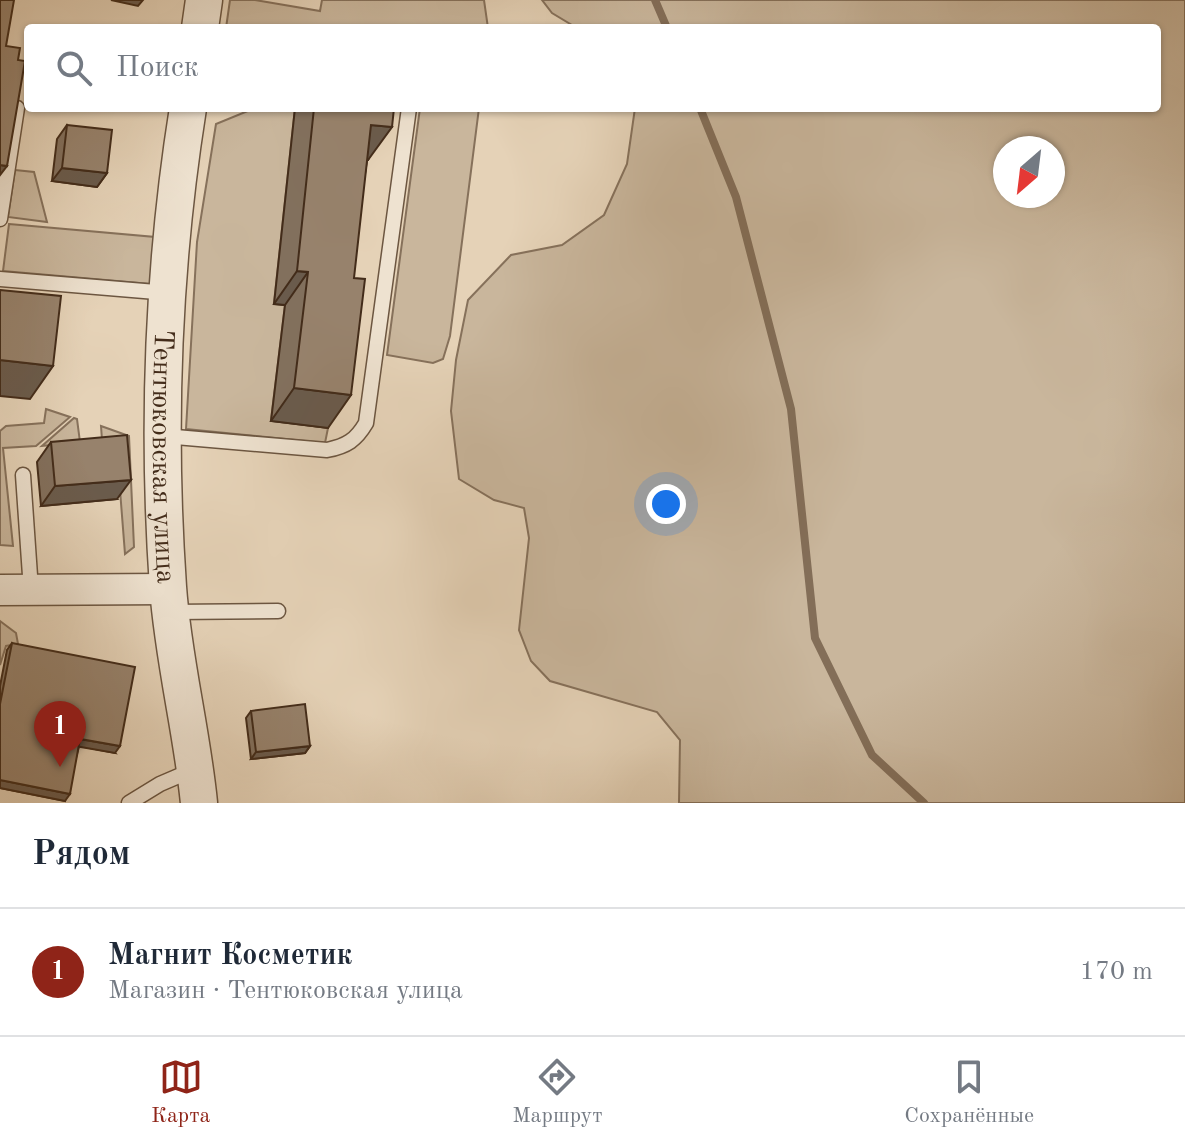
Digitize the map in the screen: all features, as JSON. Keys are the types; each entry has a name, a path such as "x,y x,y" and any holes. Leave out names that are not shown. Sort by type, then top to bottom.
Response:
{"street":[{"path":"201,24 204,0"},
{"name":"Тентюковская улица","path":"188,112 168,293 163,436 170,600 197,786"},
{"path":"0,590 170,600"}],"lane":[{"path":"0,219 17,108"},
{"path":"163,436 327,450 345,447 359,436 366,423 408,112"},
{"path":"0,279 168,293"},
{"path":"23,475 31,590"},
{"path":"170,600 278,611"},
{"path":"129,803 160,784 197,786"}],"shaded area":[{"path":"230,0 255,0 320,11 322,0 484,0 487,24 227,24"},
{"path":"542,0 1185,0 1185,803 679,803 680,740 657,712 550,681 531,661 519,630 529,538 524,508 494,500 459,479 451,411 456,360 468,300 511,255 562,245 604,215 627,164 634,112 1161,112 1161,24 570,24 552,13"},
{"path":"245,112 295,112 274,303 285,305 271,420 328,428 325,443 186,429 197,242 216,124"},
{"path":"419,112 478,112 450,336 443,359 433,363 387,355"},
{"path":"15,170 34,172 47,222 8,217"},
{"path":"9,224 155,237 151,284 3,271"},
{"path":"46,409 70,417 36,446 3,448 13,546 0,545 0,431 6,426 44,423"},
{"path":"74,418 77,419 80,442 42,446"},
{"path":"101,426 129,436 134,547 125,554 116,439 102,440"},
{"path":"0,621 16,633 18,644 6,646 0,665"}],"building":[{"path":"0,0 14,0 6,46 20,48 18,60 24,61 24,67 7,166 0,165"},
{"path":"314,112 394,112 392,127 371,125 354,278 365,279 351,395 294,388 308,272 297,271"},
{"path":"67,125 112,130 107,173 62,168"},
{"path":"0,290 61,296 53,366 0,360"},
{"path":"127,435 131,480 55,486 51,442"},
{"path":"12,643 135,667 120,746 80,739 70,794 0,780 0,704"},
{"path":"305,704 310,746 256,752 251,711"}],"waterway":[{"path":"655,0 665,24"},
{"path":"702,112 736,197 791,409 815,638 872,755 924,803"}],"place":[{"name":"Магнит Косметик","path":"60,767"}]}
